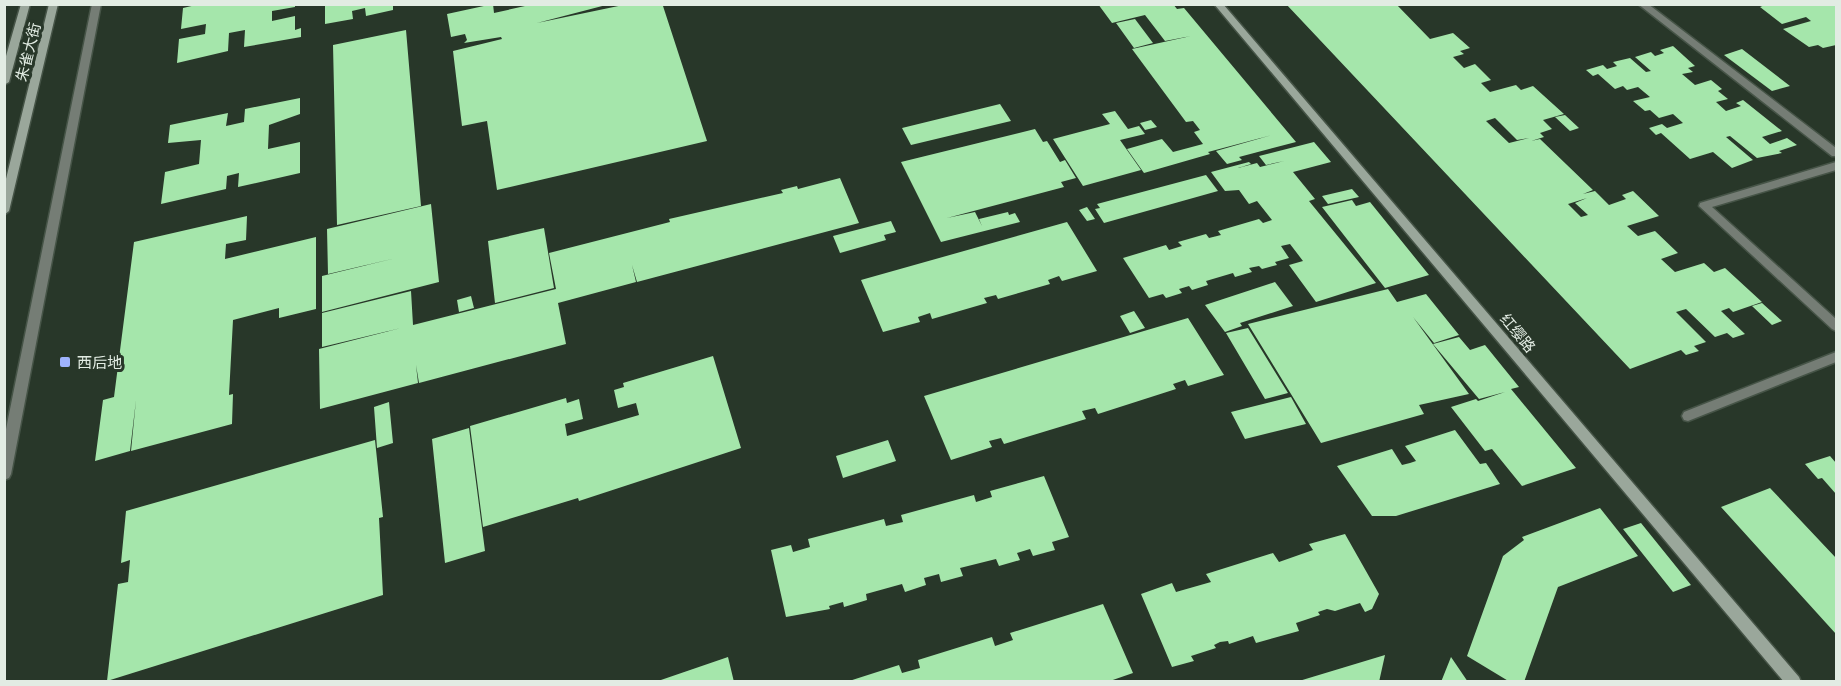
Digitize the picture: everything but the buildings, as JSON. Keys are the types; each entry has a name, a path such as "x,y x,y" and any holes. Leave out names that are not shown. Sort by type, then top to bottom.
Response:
{"street":[{"name":"朱雀大街","path":"4,82 26,4"},
{"name":"朱雀大街","path":"4,211 54,4"},
{"path":"4,474 97,4"},
{"name":"红缨路","path":"1218,4 1794,681"},
{"path":"1642,4 1836,153"},
{"path":"1836,166 1704,206 1836,326"},
{"path":"1688,416 1836,357"}],"place":[{"name":"西后地","path":"65,362"}]}
